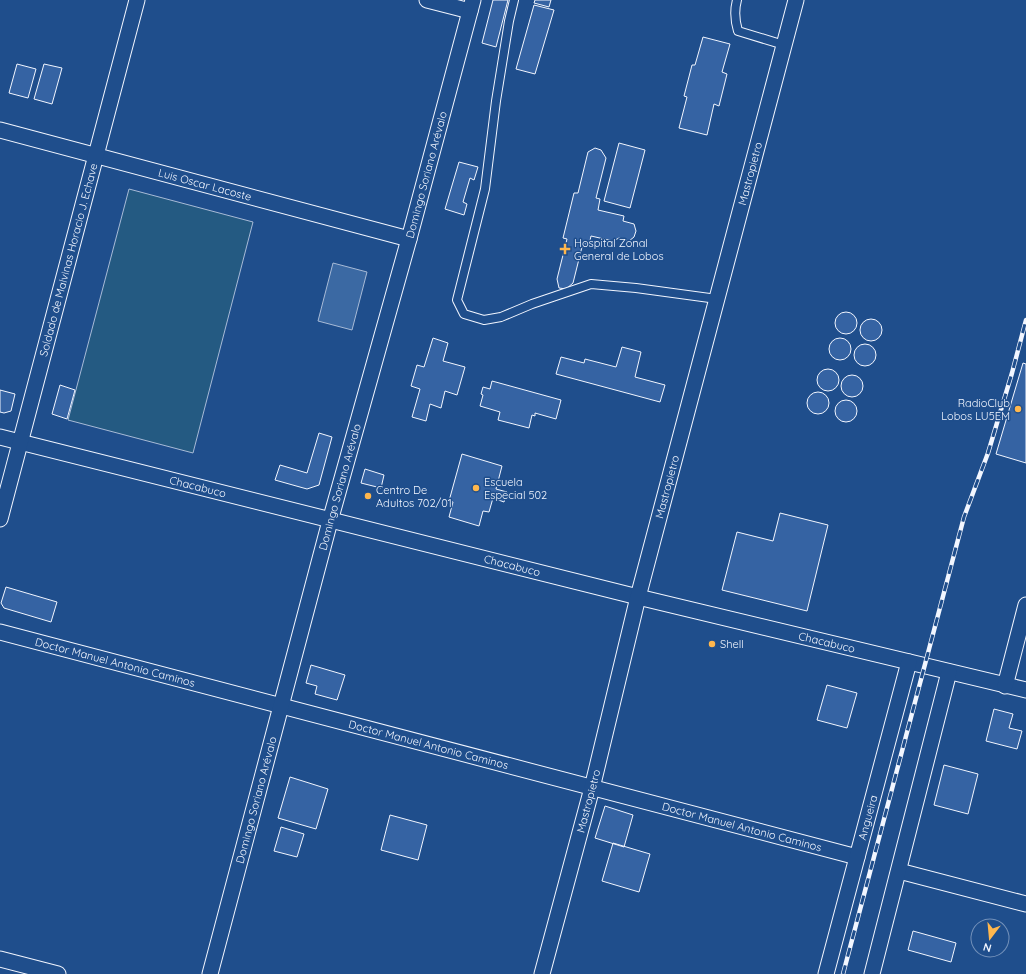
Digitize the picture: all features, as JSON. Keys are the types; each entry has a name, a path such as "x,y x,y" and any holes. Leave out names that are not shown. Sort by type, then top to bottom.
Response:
{"street":[{"name":"Soldado de Malvinas Horacio J. Echave","path":"0,519 97,157 137,0"},
{"path":"427,0 471,6"},
{"name":"Mastropietro","path":"542,974 592,788 638,597 796,0"},
{"name":"Domingo Soriano Arévalo","path":"210,974 280,706 409,239 471,6"},
{"name":"Luis Oscar Lacoste","path":"0,130 409,239"},
{"name":"Chacabuco","path":"0,437 330,521 638,597 1026,690"},
{"path":"1005,686 1026,605"},
{"name":"Doctor Manuel Antonio Caminos","path":"0,632 857,857"},
{"name":"Angueira","path":"826,974 909,662"},
{"path":"872,974 948,672"},
{"path":"899,871 1026,904"},
{"path":"0,959 58,974"}],"lane":[{"path":"514,0 509,21 496,101 485,189 457,300 464,314 484,320 501,317 532,304 591,284 636,288 717,299"},
{"path":"738,0 735,7 738,31 784,45"}],"shaded area":[{"path":"129,189 253,222 193,453 68,420"},
{"path":"333,263 367,272 352,330 318,321"}],"building":[{"path":"493,0 508,0 496,47 482,43"},
{"path":"535,0 551,0 549,7 534,3"},
{"path":"534,5 554,10 535,74 516,69"},
{"path":"703,37 730,44 722,72 727,74 719,106 714,104 707,135 679,128 687,97 684,96 692,65 695,65"},
{"path":"17,64 36,69 28,98 9,93"},
{"path":"44,64 62,68 52,104 34,99"},
{"path":"619,143 645,150 630,208 604,201"},
{"path":"595,148 601,150 606,158 596,198 600,199 598,210 624,216 623,221 634,224 636,231 634,237 629,241 619,238 613,241 591,236 589,245 583,243 573,283 566,289 559,288 557,279 567,239 563,238 574,193 578,193 588,152"},
{"path":"459,162 478,167 474,180 470,178 463,202 467,204 464,215 445,209"},
{"path":"846,312 854,315 857,323 854,331 846,334 838,331 835,323 838,315"},
{"path":"871,319 879,322 882,330 879,338 871,341 863,338 860,330 863,322"},
{"path":"433,338 448,343 443,361 465,367 457,395 445,391 441,408 430,404 426,421 412,417 420,389 411,386 417,365 424,367"},
{"path":"840,338 848,341 851,349 848,357 840,360 832,357 829,349 832,341"},
{"path":"865,344 873,347 876,355 873,363 865,366 857,363 854,355 857,347"},
{"path":"622,347 641,352 635,377 665,385 660,402 556,374 561,357 584,363 585,359 616,367"},
{"name":"RadioClub Lobos LU5EM","path":"1023,363 1026,364 1026,463 996,454"},
{"path":"828,369 836,372 839,380 836,388 828,391 820,388 817,380 820,372"},
{"path":"852,375 860,378 863,386 860,394 852,397 844,394 841,386 844,378"},
{"path":"492,381 561,400 556,419 535,413 535,416 532,415 529,428 498,420 500,412 480,406 483,395 481,394 483,387 490,389"},
{"path":"60,385 75,390 67,419 52,414"},
{"path":"0,390 15,394 11,411 4,413 0,412"},
{"path":"818,392 826,395 829,403 826,411 818,414 810,411 807,403 810,395"},
{"path":"846,400 854,403 857,411 854,419 846,422 838,419 835,411 838,403"},
{"path":"319,433 332,437 319,485 307,489 275,480 280,465 307,473"},
{"path":"462,454 502,466 496,489 507,492 504,502 493,498 489,512 483,511 479,526 449,517 453,502 449,501"},
{"path":"365,469 384,475 381,488 361,483"},
{"path":"780,513 828,525 807,611 722,590 737,532 773,541"},
{"path":"6,587 57,602 51,622 4,608 1,603"},
{"path":"311,665 345,675 337,700 315,694 317,686 306,683"},
{"path":"827,685 857,693 847,728 817,720"},
{"path":"994,709 1013,714 1009,728 1022,731 1017,749 986,741"},
{"path":"944,765 978,774 968,814 934,805"},
{"path":"290,777 328,789 316,829 278,818"},
{"path":"605,806 633,815 624,847 595,838"},
{"path":"390,815 427,825 418,860 381,850"},
{"path":"281,827 304,834 297,857 274,851"},
{"path":"613,843 650,854 639,892 602,881"},
{"path":"913,931 956,943 951,962 908,950"}],"railway":[{"path":"843,974 964,517 988,453 1026,320"}],"place":[{"name":"Hospital Zonal General de Lobos","path":"565,249"},
{"name":"RadioClub Lobos LU5EM","path":"1018,409"},
{"name":"Escuela Especial 502","path":"476,488"},
{"name":"Centro De Adultos 702/01","path":"368,496"},
{"name":"Shell","path":"712,644"}]}
